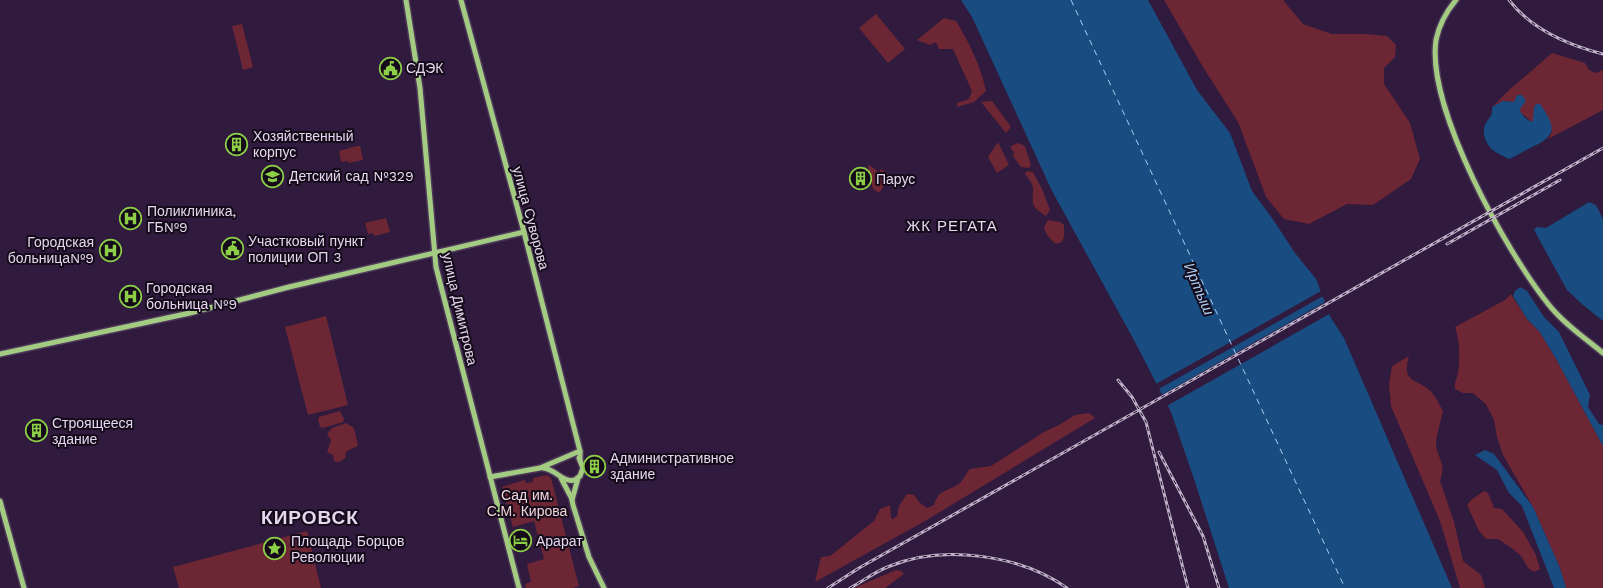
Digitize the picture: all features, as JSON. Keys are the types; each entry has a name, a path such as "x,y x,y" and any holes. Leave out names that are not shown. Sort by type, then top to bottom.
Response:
{"main road":[{"name":"улица Димитрова","path":"406,0 420,88 430,181 434,253 440,284 519,588"},
{"name":"улица Суворова","path":"460,0 524,232 580,451 580,459"},
{"path":"1456,0 1440,26 1436,41 1436,58 1444,102 1460,149 1496,223 1536,287 1556,314 1603,353"},
{"path":"0,354 190,313 524,232"},
{"path":"570,454 578,443"},
{"path":"490,478 540,468 580,451"},
{"path":"570,454 580,459 582,468 572,500"},
{"path":"560,477 558,465 562,458"},
{"path":"540,468 554,471 560,477 572,500 589,557 604,588"},
{"path":"560,477 570,481 578,478"},
{"path":"0,500 24,588"}],"green space":[{"path":"1164,0 1283,0 1303,24 1332,34 1387,36 1396,45 1395,57 1384,68 1384,84 1410,123 1420,159 1411,179 1373,205 1347,204 1309,224 1284,219 1266,197 1238,122"},
{"path":"876,14 905,49 888,63 859,28"},
{"path":"944,18 956,21 978,63 986,91 974,102 957,107 957,103 969,99 972,91 953,49 939,49 936,42 930,45 917,40"},
{"path":"242,24 253,67 243,70 232,26"},
{"path":"1552,53 1585,63 1589,70 1595,73 1603,70 1603,110 1548,139 1552,132 1534,106 1535,117 1532,122 1520,112 1520,109 1514,102 1503,101 1492,107"},
{"path":"992,101 1011,127 1006,133 981,102"},
{"path":"998,142 1009,165 997,173 988,157"},
{"path":"1018,143 1025,146 1031,165 1029,168 1021,167 1013,156 1014,152 1011,146"},
{"path":"360,146 363,160 349,163 348,161 341,162 339,151"},
{"path":"869,165 879,172 881,169 891,176 879,193 873,189"},
{"path":"1027,171 1033,172 1042,189 1050,210 1046,216 1037,210 1034,205 1033,188 1025,174"},
{"path":"386,218 390,232 374,236 373,233 368,234 365,223"},
{"path":"1048,220 1060,222 1064,225 1062,242 1056,244 1050,239 1044,227"},
{"path":"1511,294 1527,319 1539,331 1555,357 1603,446 1603,588 1566,588 1560,568 1533,507 1503,455 1494,420 1486,404 1473,393 1463,393 1455,389 1459,355 1455,327 1505,300"},
{"path":"326,316 348,405 308,415 285,327"},
{"path":"1409,356 1407,372 1409,377 1428,389 1443,411 1436,443 1442,464 1440,481 1454,522 1463,561 1481,575 1485,588 1460,588 1440,521 1391,406 1389,384 1392,366"},
{"path":"340,411 344,419 343,422 323,428 320,427 319,417"},
{"path":"1089,413 1095,418 925,521 815,582 821,557 830,556 874,521 880,509 890,505 891,518 893,519 897,516 899,506 907,494 914,495 927,508 934,505 941,493 959,484 970,469 991,466 1044,432 1075,415"},
{"path":"346,423 354,428 358,446 347,451 346,457 336,462 333,455 327,452 331,440 327,434 332,428"},
{"name":"Сад им. С.М. Кирова","path":"547,475 551,478 579,586 573,588 526,588 525,584 531,582 527,564 544,559 534,521 513,527 502,487 524,480 527,483 533,482 533,478"},
{"path":"1484,491 1488,493 1494,508 1502,509 1523,532 1536,555 1540,569 1534,572 1528,568 1521,556 1513,549 1498,539 1486,539 1479,531 1467,505"},
{"name":"Площадь Борцов Революции","path":"307,531 321,588 179,588 173,567"},
{"path":"896,570 904,574 885,588 854,588"}],"water":[{"name":"Иртыш","path":"961,0 1148,0 1197,90 1230,133 1252,191 1295,253 1316,279 1331,318 1344,338 1452,588 1229,588 1171,412 1052,191 972,17"},
{"path":"1517,95 1522,95 1526,101 1520,109 1521,113 1532,122 1535,106 1540,104 1549,119 1552,130 1550,135 1539,144 1509,159 1491,149 1485,140 1484,128 1491,115 1492,107 1503,101 1514,102"},
{"path":"1589,202 1596,205 1603,219 1603,321 1567,290 1534,230 1537,227 1546,228"},
{"path":"1520,287 1527,291 1544,317 1559,332 1590,395 1588,407 1599,424 1603,425 1603,446 1555,357 1539,331 1527,319 1513,296"},
{"path":"1485,450 1494,454 1533,507 1560,568 1566,588 1554,588 1522,506 1509,493 1497,470 1475,455"}],"pier":[{"path":"1323,290 1325,295 1157,390 1154,385"},
{"path":"1327,301 1331,313 1165,407 1160,396"}],"ferry route":[{"path":"1071,0 1345,588"}],"railway":[{"path":"1509,0 1528,20 1552,35 1577,46 1603,54"},
{"path":"828,588 859,568 1603,148"},
{"path":"1447,244 1560,180"},
{"path":"1118,380 1132,397 1146,422 1188,588"},
{"path":"1159,452 1203,536 1219,588"},
{"path":"850,588 885,568 911,559 957,555 981,556 1005,561 1048,577 1067,588"}],"place":[{"name":"СДЭК","path":"390,68"},
{"name":"Хозяйственный корпус","path":"237,144"},
{"name":"Детский сад №329","path":"273,176"},
{"name":"Парус","path":"860,179"},
{"name":"Поликлиника, ГБ№9","path":"131,219"},
{"name":"Участковый пункт полиции ОП 3","path":"232,249"},
{"name":"Городская больница№9","path":"110,250"},
{"name":"Городская больница №9","path":"130,296"},
{"name":"Строящееся здание","path":"36,431"},
{"name":"Административное здание","path":"594,466"},
{"name":"Арарат","path":"520,541"},
{"name":"Площадь Борцов Революции","path":"275,549"}],"district":[{"name":"ЖК РЕГАТА","path":"952,226"},
{"name":"КИРОВСК","path":"310,517"}]}
